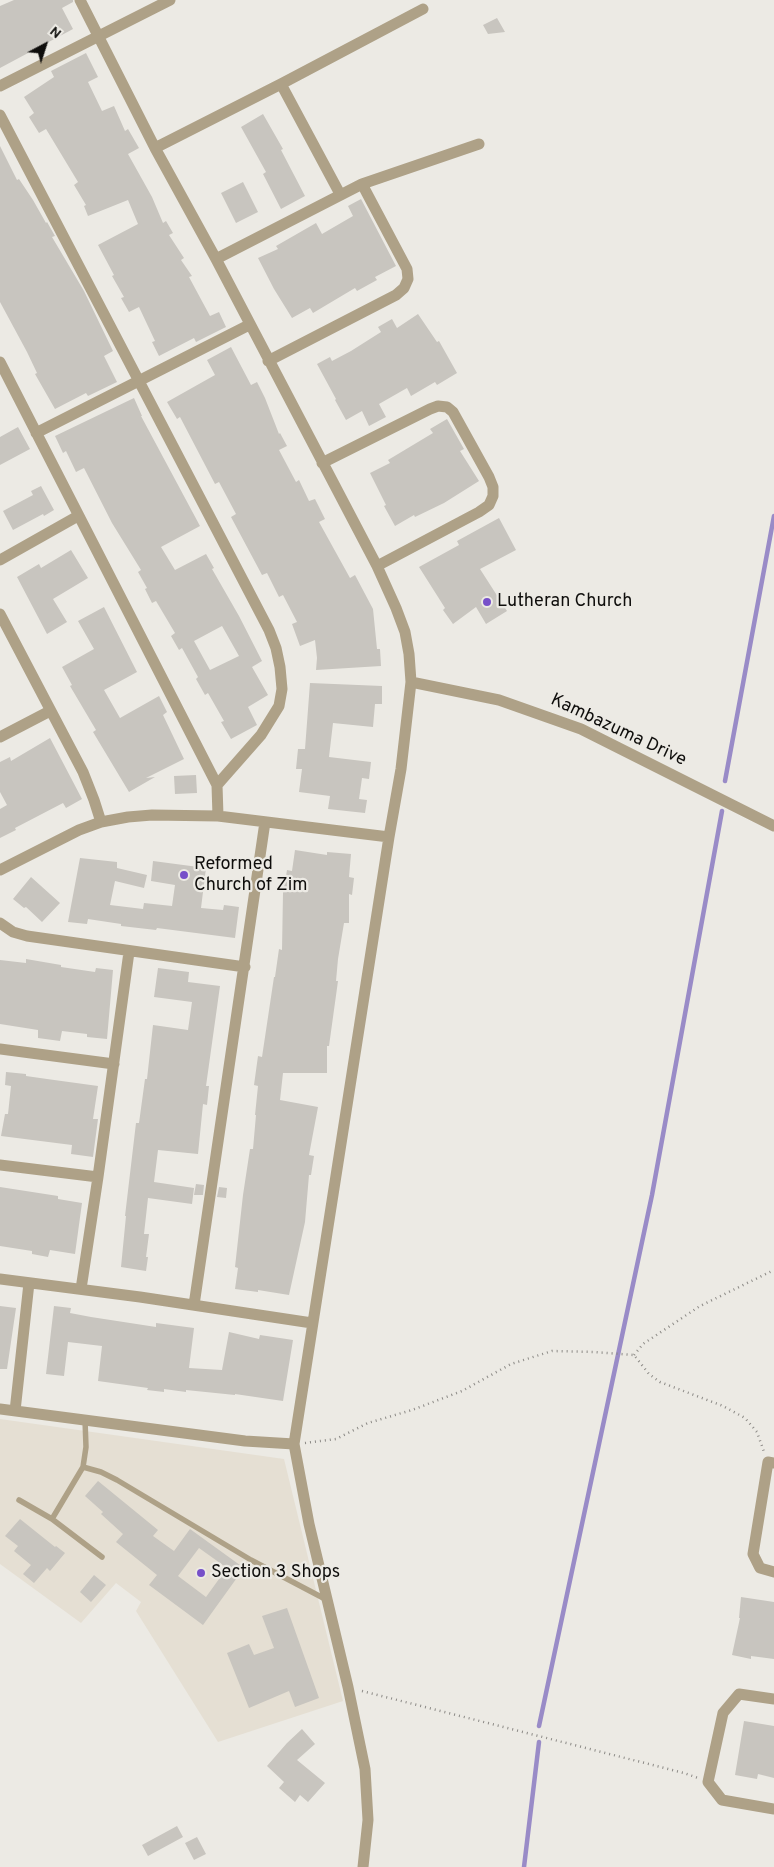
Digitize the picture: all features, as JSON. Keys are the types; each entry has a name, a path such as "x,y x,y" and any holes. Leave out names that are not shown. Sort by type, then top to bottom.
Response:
{"street":[{"path":"80,0 155,148 216,259 377,566 405,632 409,654 411,682 401,769 294,1444 365,1769 368,1820 363,1867"},
{"path":"0,86 170,0"},
{"path":"155,148 423,9"},
{"path":"281,84 340,194"},
{"path":"0,115 269,630 276,648 282,689 279,706 272,720 217,785"},
{"path":"216,259 362,184 479,144"},
{"path":"268,361 396,295 404,288 408,279 407,270 362,184"},
{"path":"36,433 249,325"},
{"path":"0,362 217,785 218,816"},
{"path":"322,463 438,406 447,407 453,412 489,478 493,487 493,496 488,505 479,512 377,566"},
{"path":"0,560 78,516"},
{"path":"0,614 86,778 101,822"},
{"name":"Kambazuma Drive","path":"411,682 499,700 581,729 774,826"},
{"path":"0,736 50,710"},
{"path":"0,870 79,830 101,822 128,817 152,815 218,816 389,837"},
{"path":"194,1305 265,822"},
{"path":"0,923 13,932 27,936 244,967"},
{"path":"81,1288 129,952"},
{"path":"0,1049 114,1064"},
{"path":"0,1165 98,1177"},
{"path":"0,1279 81,1288 312,1323"},
{"path":"15,1411 29,1283"},
{"path":"0,1409 245,1441 294,1444"},
{"path":"771,1462 753,1554 760,1568 774,1572"},
{"path":"774,1699 738,1694 723,1712 708,1782 722,1800 774,1809"}],"lane":[{"path":"52,1519 83,1467 86,1447 85,1420"},
{"path":"83,1467 101,1472 116,1480 252,1560 328,1601"},
{"path":"19,1500 52,1519 102,1557"}],"path":[{"path":"634,1355 643,1344 670,1324 700,1306 774,1270"},
{"path":"294,1444 336,1440 368,1423 412,1410 462,1391 511,1364 552,1351 634,1355 649,1374 660,1382 723,1406 745,1418 757,1432 771,1462"},
{"path":"348,1687 684,1773 708,1782"}],"shaded area":[{"path":"0,1419 284,1459 343,1701 218,1742 136,1611 141,1602 116,1583 81,1623 0,1564"}],"building":[{"path":"14,0 73,0 73,2 62,8 73,29 0,68 0,6"},
{"path":"497,18 505,32 488,34 483,25"},
{"path":"86,53 98,77 88,82 102,111 114,106 125,131 128,129 139,148 128,154 152,197 163,223 166,221 173,233 169,235 184,258 181,260 192,276 189,277 210,316 219,312 226,327 196,342 194,338 159,356 152,342 155,341 139,307 129,312 121,298 124,297 112,276 114,275 98,245 138,224 128,200 88,216 84,206 86,205 74,185 78,182 46,129 39,133 29,117 34,113 24,97 54,77 51,71"},
{"path":"263,114 283,149 281,150 305,196 281,209 263,174 266,172 241,127"},
{"path":"0,146 17,180 19,179 55,236 52,237 84,291 113,351 104,356 117,382 88,396 86,393 55,409 35,374 37,373 27,352 0,302"},
{"path":"243,182 258,212 236,223 221,193"},
{"path":"361,199 396,266 375,277 377,280 357,291 355,288 313,313 310,308 292,318 258,258 278,249 276,246 316,223 322,234 353,216 348,206"},
{"path":"418,314 437,342 439,341 457,373 437,385 435,382 411,396 407,388 379,404 386,417 369,426 362,411 346,420 317,364 330,357 332,361 351,351 381,332 378,327 392,319 397,328"},
{"path":"231,347 251,385 257,382 265,398 279,434 287,446 279,450 296,482 299,480 309,501 315,499 325,519 319,522 350,578 355,575 373,609 377,649 380,649 381,666 316,670 315,640 300,646 292,624 297,622 283,595 279,597 267,573 262,575 231,517 236,514 219,482 215,484 180,417 177,419 167,402 215,375 207,360"},
{"path":"134,398 141,416 200,526 161,547 175,570 206,554 214,568 212,569 262,661 252,667 268,695 248,707 257,725 231,739 221,722 224,721 208,693 205,695 196,679 198,677 182,648 179,650 171,636 175,633 156,601 152,603 145,589 147,588 138,572 141,570 112,523 84,468 76,472 66,451 63,453 55,436","holes":["222,626 239,656 210,670 194,641"]},
{"path":"447,419 464,449 460,451 479,481 444,503 415,517 414,515 395,526 370,473 390,463 388,460 433,433 430,429"},
{"path":"18,427 30,449 0,465 0,437"},
{"path":"41,486 54,510 13,530 3,511 33,495 31,491"},
{"path":"499,518 516,550 480,569 507,611 486,624 476,607 453,624 419,567 459,545 457,541"},
{"path":"71,550 88,578 53,599 67,622 47,634 17,577 39,564 41,568"},
{"path":"104,607 137,672 104,690 120,718 159,696 167,712 163,715 184,759 146,778 155,777 129,792 93,732 96,730 70,686 72,685 62,667 94,649 78,621"},
{"path":"310,683 382,686 382,704 375,704 373,727 333,723 329,757 371,762 369,779 362,778 359,799 367,800 365,813 328,809 330,796 299,792 302,769 296,769 298,749 305,749"},
{"path":"50,738 82,799 66,808 63,803 0,838 0,809 7,805 0,792 0,762 10,757 11,761"},
{"path":"196,775 197,793 175,794 174,776"},
{"path":"295,850 327,855 327,852 351,854 349,877 354,878 352,895 349,894 349,923 344,923 338,959 336,981 338,981 329,1046 327,1046 327,1073 283,1073 280,1100 318,1107 309,1155 314,1156 311,1175 309,1175 305,1222 289,1295 258,1290 258,1292 235,1289 238,1268 235,1267 250,1149 253,1149 258,1086 254,1085 258,1056 262,1057 279,949 282,950 283,893 287,870 292,871"},
{"path":"80,858 117,862 117,868 147,875 144,888 115,881 110,905 143,909 144,903 172,906 175,885 151,881 153,861 206,868 201,908 223,910 224,905 239,907 235,938 157,928 156,930 121,926 121,924 88,919 87,924 68,922"},
{"path":"31,877 60,903 42,922 26,907 24,908 13,899"},
{"path":"26,959 95,972 96,968 113,970 107,1039 87,1037 87,1034 62,1031 60,1041 38,1038 38,1030 0,1024 0,960 26,963"},
{"path":"158,968 189,972 188,982 220,986 206,1086 209,1086 207,1105 203,1104 198,1154 158,1150 154,1182 194,1188 192,1204 148,1198 144,1234 149,1234 146,1271 121,1267 136,1123 139,1123 145,1079 147,1079 153,1025 188,1030 192,1002 154,997"},
{"path":"6,1072 98,1086 93,1119 98,1119 93,1157 71,1154 72,1145 1,1136 5,1114 8,1114 11,1086 5,1085"},
{"path":"196,1184 204,1185 203,1195 194,1195"},
{"path":"0,1187 58,1196 58,1199 82,1203 75,1254 50,1250 48,1257 32,1254 32,1251 0,1246"},
{"path":"219,1187 227,1188 226,1198 217,1197"},
{"path":"0,1306 16,1308 7,1369 0,1369"},
{"path":"54,1306 71,1308 70,1313 91,1317 156,1327 156,1323 194,1328 189,1368 222,1370 229,1332 259,1339 260,1335 293,1340 283,1401 235,1394 186,1390 186,1392 164,1389 164,1392 98,1381 102,1346 68,1342 64,1376 46,1374"},
{"path":"98,1481 158,1530 153,1536 174,1551 190,1529 244,1568 203,1625 149,1585 157,1575 116,1542 123,1534 85,1496","holes":["199,1548 227,1568 206,1597 178,1576"]},
{"path":"20,1519 65,1553 50,1571 47,1568 34,1583 23,1574 31,1565 14,1551 18,1546 5,1536"},
{"path":"94,1575 106,1585 91,1602 80,1592"},
{"path":"741,1597 774,1602 774,1659 751,1656 751,1659 732,1655 740,1618"},
{"path":"287,1608 319,1698 295,1707 289,1691 249,1708 227,1653 249,1644 254,1655 274,1648 262,1616"},
{"path":"744,1721 774,1726 774,1778 758,1774 757,1779 735,1775"},
{"path":"302,1729 315,1744 297,1760 325,1783 308,1802 300,1795 295,1802 279,1788 284,1782 267,1766"},
{"path":"177,1826 183,1837 148,1856 142,1845"},
{"path":"197,1837 206,1854 194,1860 185,1843"}],"waterway":[{"path":"725,781 774,516"},
{"path":"539,1726 652,1195 722,811"},
{"path":"524,1867 539,1742"}],"place":[{"name":"Lutheran Church","path":"487,602"},
{"name":"Reformed Church of Zim","path":"184,875"},
{"name":"Section 3 Shops","path":"201,1573"}]}
